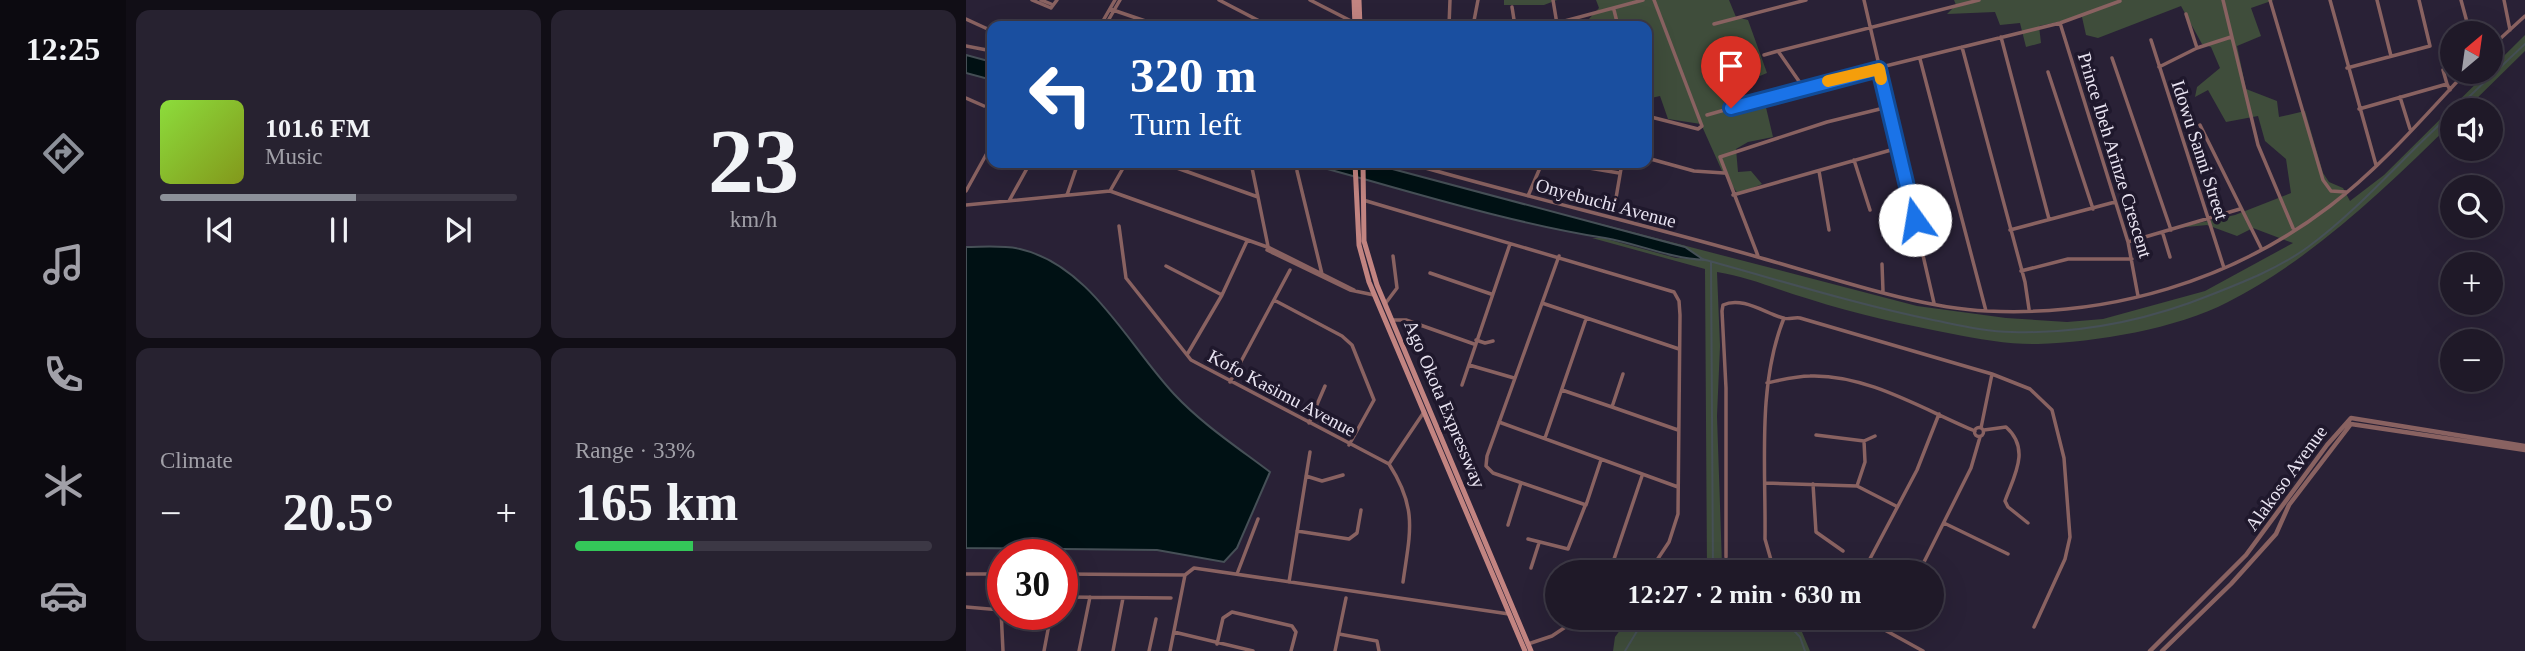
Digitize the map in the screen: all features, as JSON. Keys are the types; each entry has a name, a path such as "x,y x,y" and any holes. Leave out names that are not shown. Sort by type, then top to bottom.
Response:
{"main road":[{"path":"1356,21 1357,0"},
{"name":"Ago Okota Expressway","path":"1356,168 1363,200 1360,211 1367,252 1385,304 1531,651"},
{"name":"Ago Okota Expressway","path":"1362,168 1360,189 1362,257 1374,295 1525,651"}],"street":[{"path":"1032,0 1053,3"},
{"path":"1041,0 1053,3"},
{"path":"1106,21 1117,0"},
{"path":"1219,0 1257,20"},
{"path":"1310,0 1349,21"},
{"path":"1449,21 1450,0"},
{"path":"1474,21 1478,0"},
{"path":"1553,0 1556,21"},
{"path":"1569,21 1643,0"},
{"path":"1652,117 1698,129 1702,125 1654,0"},
{"path":"1714,24 1806,0"},
{"path":"1864,0 1934,303"},
{"path":"1764,55 1979,0"},
{"path":"2270,0 2323,180 2335,193 2348,192"},
{"path":"2330,0 2375,165"},
{"path":"2377,0 2391,56"},
{"path":"2347,68 2430,46 2419,0"},
{"path":"2461,0 2467,21"},
{"path":"2504,0 2510,30"},
{"path":"1707,115 2060,23 2120,1"},
{"path":"2223,2 2258,145 2293,229"},
{"path":"1512,7 1514,21"},
{"path":"1112,10 1145,21"},
{"path":"1614,10 1617,21"},
{"path":"2186,14 2197,48"},
{"path":"2503,36 2525,16"},
{"path":"966,19 987,28"},
{"name":"Prince Ibeh Arinze Crescent","path":"2060,23 2128,242 2138,297"},
{"path":"2158,66 2232,36"},
{"path":"2001,37 2049,219"},
{"name":"Idowu Sanni Street","path":"2151,40 2224,269"},
{"path":"966,46 987,50"},
{"path":"1962,47 2029,309"},
{"path":"1778,51 1803,88"},
{"path":"2112,58 2171,230"},
{"path":"1920,59 1986,312"},
{"path":"2048,72 2093,209"},
{"path":"2359,109 2447,84 2450,90"},
{"name":"Onyebuchi Avenue","path":"1426,168 1934,303 1986,312 2029,309 2049,311 2138,297 2178,287 2224,269 2293,229 2348,192 2455,84"},
{"path":"2400,97 2411,130"},
{"path":"966,98 984,106"},
{"path":"1758,257 1722,173 1720,156 1827,122 1888,107"},
{"path":"2200,125 2260,248"},
{"path":"1733,195 1898,148"},
{"path":"966,191 987,153"},
{"path":"1652,159 1694,171 1722,173"},
{"path":"1854,160 1870,210"},
{"path":"1009,202 1027,168"},
{"path":"1067,195 1075,168"},
{"path":"1111,191 1123,168"},
{"path":"1177,168 1258,197"},
{"path":"1252,168 1268,249"},
{"path":"1528,197 1540,168"},
{"path":"1589,168 1619,173"},
{"path":"1616,198 1620,168"},
{"path":"1297,171 1322,274"},
{"path":"1819,171 1829,229"},
{"path":"966,205 1111,191 1268,249 1354,290 1374,295"},
{"path":"1363,200 1671,289 1679,301 1678,487 1675,529 1659,560"},
{"path":"2010,230 2115,202"},
{"path":"2128,242 2240,209"},
{"name":"Kofo Kasimu Avenue","path":"1119,226 1126,278 1191,360 1389,464"},
{"path":"2162,234 2170,257"},
{"path":"1188,353 1222,295 1247,241"},
{"path":"1462,385 1510,244"},
{"path":"1385,304 1397,288 1393,256"},
{"path":"1559,256 1514,378 1486,466 1493,473 1586,505"},
{"path":"2021,271 2068,259 2132,259"},
{"path":"1882,264 1883,291"},
{"path":"1166,266 1222,295"},
{"path":"1230,382 1290,270"},
{"path":"1430,273 1492,294"},
{"path":"1274,300 1342,336 1352,345 1374,400 1349,445"},
{"path":"1726,556 1722,307 1734,302 1784,318 1800,318 1992,374 2030,389 2052,410 2064,458 2070,517 2069,545 2034,627"},
{"path":"1542,303 1679,349"},
{"path":"1771,560 1766,550 1767,383 1772,346 1784,318"},
{"path":"1545,438 1586,319"},
{"path":"1393,320 1406,320 1475,342 1493,341"},
{"path":"1468,365 1514,378"},
{"path":"1612,407 1623,374"},
{"path":"1925,560 1971,468 1982,429 1992,374"},
{"path":"1767,383 1806,376 1838,378 1864,384 1939,414 1975,431 1980,437"},
{"path":"1309,423 1325,386"},
{"path":"1562,390 1678,430"},
{"path":"1403,582 1411,536 1410,509 1401,482 1389,464 1424,412"},
{"path":"1869,560 1917,470 1939,414"},
{"name":"Alakoso Avenue","path":"2150,651 2222,581 2269,527 2327,445 2351,418 2525,448"},
{"path":"1499,422 1678,487"},
{"name":"Alakoso Avenue","path":"2162,651 2231,584 2276,533 2300,489 2332,446 2353,424 2525,448"},
{"path":"1975,431 2006,427 2014,436 2020,464 2005,502 2028,523"},
{"path":"1816,435 1864,441 1875,436"},
{"path":"1857,486 1865,462 1864,441"},
{"path":"1289,582 1310,452"},
{"path":"1528,539 1568,549 1601,460"},
{"path":"1306,476 1322,481 1343,475"},
{"path":"1614,560 1642,476"},
{"path":"1508,525 1521,483"},
{"path":"1766,483 1857,486 1896,506"},
{"path":"1814,484 1816,532 1843,551"},
{"path":"1297,531 1349,540 1357,533 1361,510"},
{"path":"1237,575 1258,519"},
{"path":"1944,523 2008,554"},
{"path":"2269,527 2276,533"},
{"path":"1531,568 1539,542"},
{"path":"1078,574 1185,575 1194,568 1509,614"},
{"path":"966,574 987,574"},
{"path":"1170,651 1185,575"},
{"path":"1078,597 1171,598"},
{"path":"1079,651 1090,597"},
{"path":"1114,651 1123,597"},
{"path":"1335,651 1346,598"},
{"path":"966,607 1001,610 1003,651"},
{"path":"1217,644 1223,618 1232,612 1292,626 1296,632 1290,651"},
{"path":"1149,651 1156,619"},
{"path":"1044,651 1048,630"},
{"path":"1528,644 1561,630"},
{"path":"1888,631 1923,651"},
{"path":"1174,632 1253,651"},
{"path":"1339,634 1377,642 1379,651"},
{"path":"2167,635 2173,640"}],"green space":[{"path":"1504,0 1557,0 1544,5 1504,5"},
{"path":"1596,0 1729,0 1736,17 1748,20 1767,73 1738,85 1743,101 1764,99 1773,137 1748,142 1736,149 1738,172 1751,171 1762,184 1738,194 1722,171 1701,124 1668,119 1660,96 1652,98 1652,21 1583,21 1588,20 1599,8"},
{"path":"1954,0 2274,0 2251,8 2261,36 2237,46 2246,89 2277,101 2279,117 2305,111 2323,173 2329,182 2343,188 2350,201 2384,175 2440,119 2440,134 2347,221 2290,265 2260,284 2228,302 2185,320 2110,337 2028,344 1973,338 1862,314 1717,272 1720,346 1717,416 1722,560 1707,560 1705,269 1592,238 1603,238 1676,258 1703,259 1594,222 1917,306 2006,318 2067,322 2103,319 2205,291 2293,243 2253,228 2237,236 2207,225 2176,228 2235,215 2291,193 2286,159 2265,141 2258,116 2226,122 2208,90 2195,97 2197,87 2220,68 2211,47 2202,44 2181,6 2098,38 2086,35 2082,17 2039,26 2041,43 2026,47 2020,23 2000,25 1995,12 1947,14 1956,5"},
{"path":"2525,35 2525,51 2503,73 2503,57"},
{"path":"2476,84 2491,84 2477,98 2462,98"},
{"path":"1620,630 1802,630 1810,651 1613,651 1615,637"}],"shaded area":[{"path":"966,55 987,61 987,79 966,73"},
{"path":"1323,168 1389,168 1685,247 1704,260 1679,257 1492,214"},
{"path":"966,247 1020,249 1045,258 1067,272 1106,309 1185,405 1270,472 1237,548 1224,562 1157,550 1078,549 1078,539 987,539 987,548 966,548"}],"waterway":[{"path":"2468,98 2525,44"},
{"path":"1702,259 1875,307 1982,330 2038,332 2089,328 2140,318 2189,303 2250,279 2297,255 2346,216 2440,124"},
{"path":"1711,262 1713,560"},
{"path":"1625,651 1638,630"},
{"path":"1793,630 1800,637 1805,651"}],"slow traffic":[{"path":"1828,81 1879,69 1881,79"}],"route":[{"path":"1731,108 1879,69 1915,220"}]}
